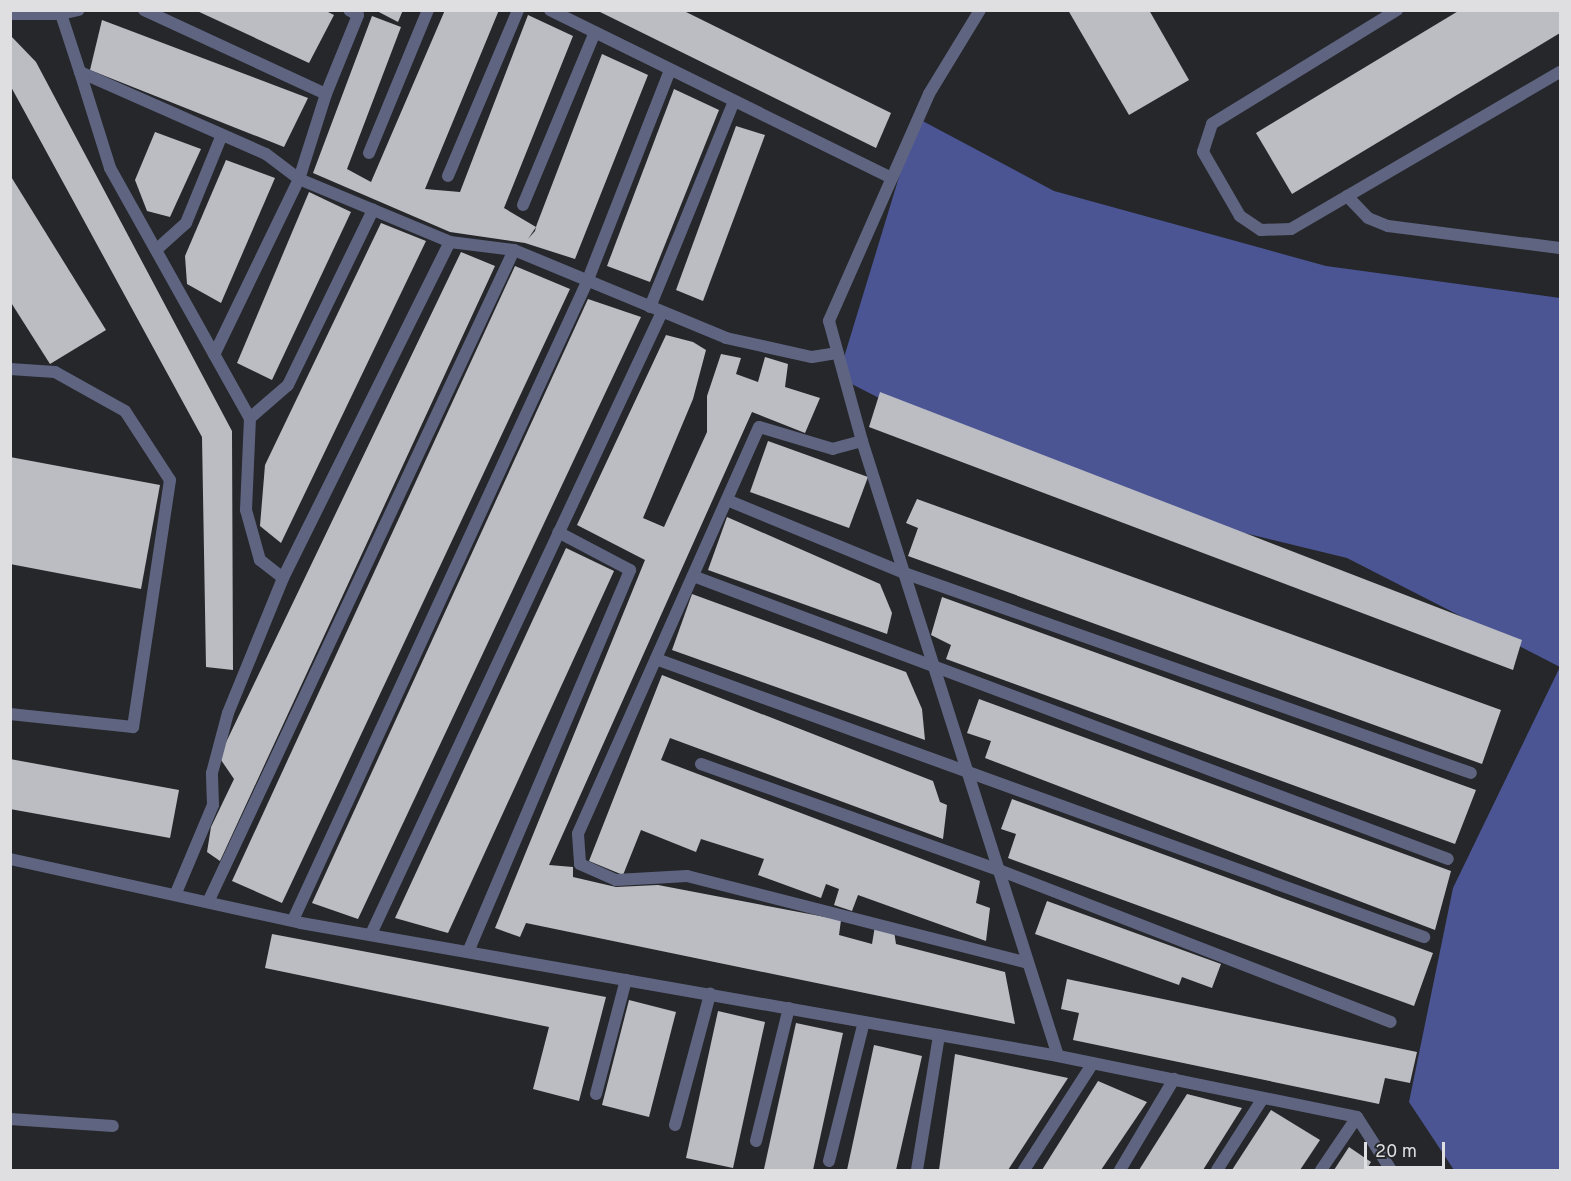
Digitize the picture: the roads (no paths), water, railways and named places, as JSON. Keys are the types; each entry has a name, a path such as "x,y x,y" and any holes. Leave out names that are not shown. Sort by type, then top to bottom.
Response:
{"lane":[{"path":"10,14 61,14 79,10"},
{"path":"144,10 326,94"},
{"path":"214,355 299,179 326,94 358,15 349,10"},
{"path":"369,153 428,10"},
{"path":"448,176 518,10"},
{"path":"550,10 892,178"},
{"path":"980,10 929,94 829,321 862,441 1058,1056"},
{"path":"1397,10 1212,124 1203,152 1240,216 1261,230 1291,229 1560,72"},
{"path":"61,14 110,168 250,418 246,510 260,560 283,578"},
{"path":"523,205 595,32"},
{"path":"293,920 588,282 670,69"},
{"path":"80,72 266,154 299,179 450,242 514,250 656,310 737,340 812,357 838,353"},
{"path":"371,934 558,532 656,310 734,101"},
{"path":"156,250 186,223 222,135"},
{"path":"1347,196 1368,218 1388,226 1560,248"},
{"path":"250,418 288,385 373,210"},
{"path":"176,893 213,805 212,773 228,713 283,578 450,242"},
{"path":"209,900 514,250"},
{"path":"10,369 55,372 124,411 170,480 133,727 10,714"},
{"path":"862,441 833,449 759,427 578,834 580,864 616,880 687,876 1028,963"},
{"path":"727,500 904,573 1471,773"},
{"path":"468,952 630,570 558,532"},
{"path":"693,576 1448,859"},
{"path":"656,659 1424,937"},
{"path":"701,764 999,870 1390,1022"},
{"path":"10,859 209,900 293,920 1058,1056 1357,1117 1391,1170"},
{"path":"596,1094 626,980"},
{"path":"675,1125 710,994"},
{"path":"756,1141 789,1008"},
{"path":"829,1161 864,1022"},
{"path":"917,1170 939,1035"},
{"path":"1024,1170 1093,1063"},
{"path":"1120,1170 1174,1079"},
{"path":"1217,1170 1263,1098"},
{"path":"1321,1170 1357,1117"},
{"path":"10,1119 113,1126"}]}
